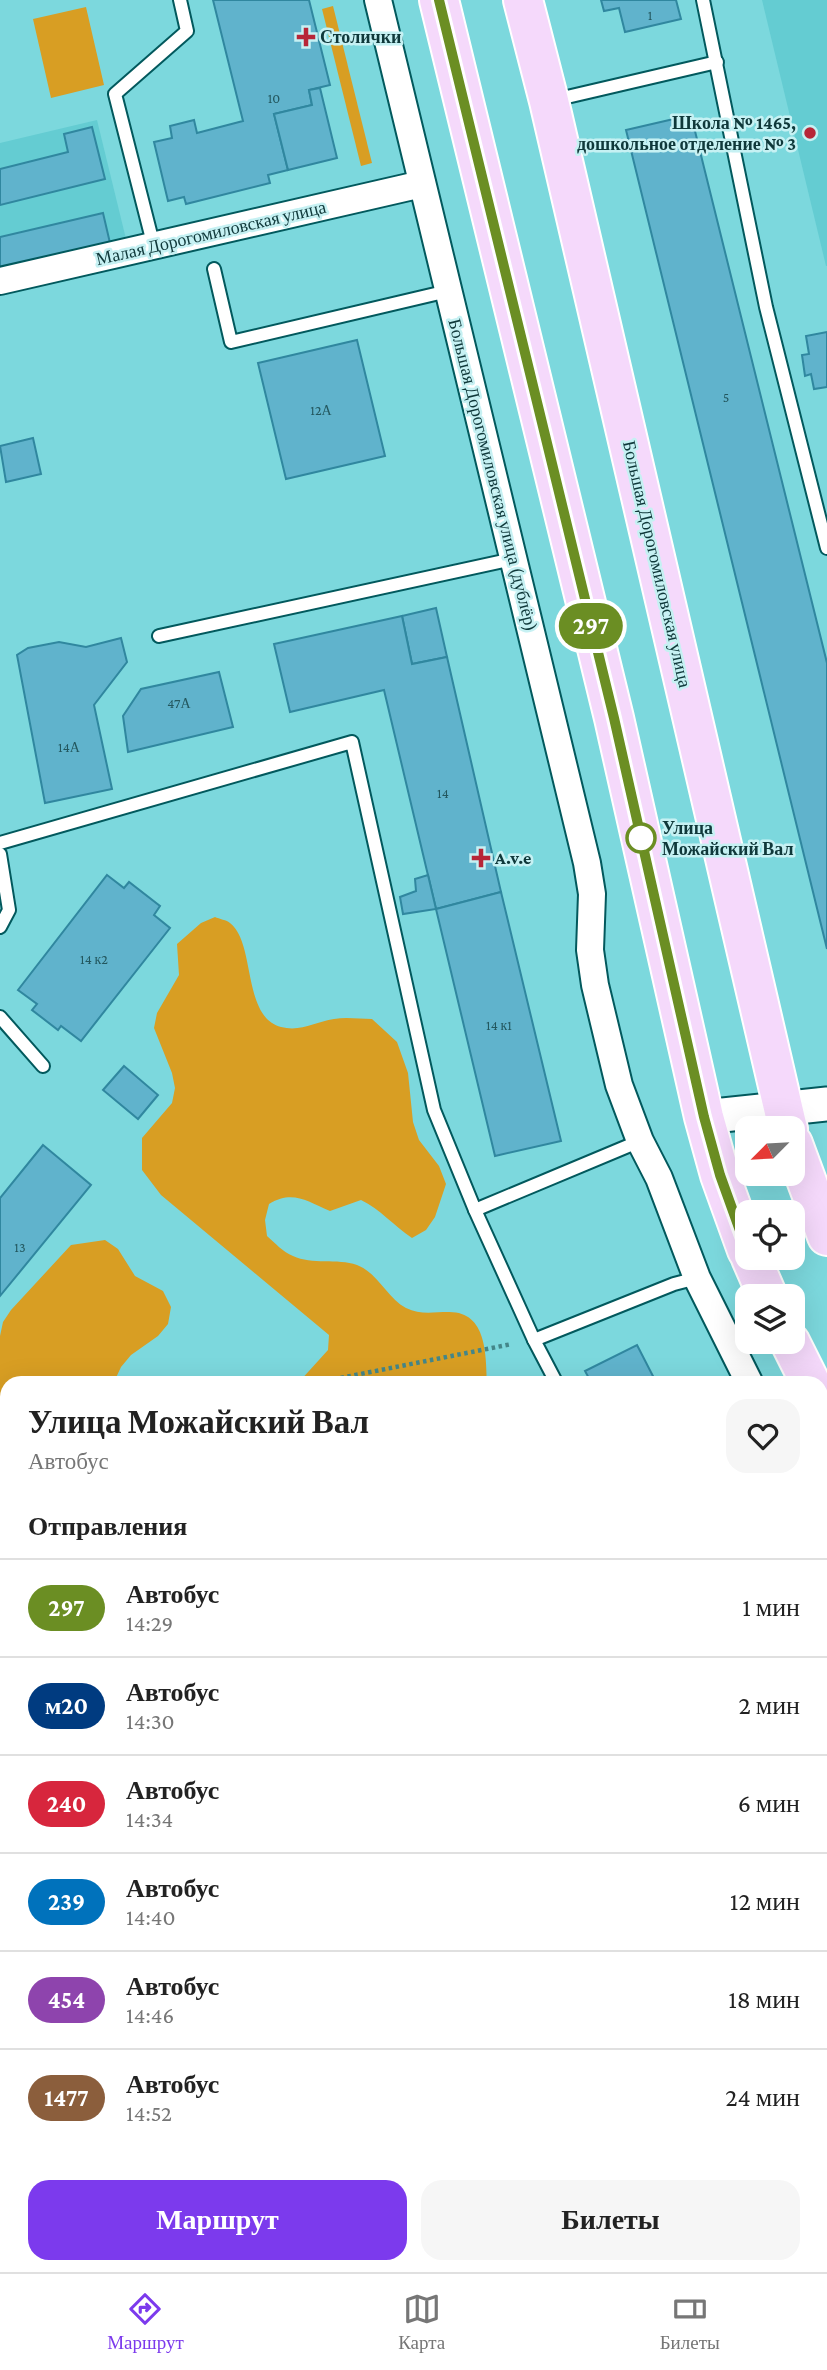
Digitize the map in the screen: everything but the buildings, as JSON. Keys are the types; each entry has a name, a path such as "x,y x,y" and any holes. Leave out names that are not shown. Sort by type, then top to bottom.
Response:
{"main road":[{"path":"439,0 614,718 704,1117 735,1217"},
{"name":"Большая Дорогомиловская улица","path":"523,0 549,101 785,1116"},
{"path":"805,1176 827,1236"},
{"path":"796,1354 807,1376"}],"street":[{"name":"Большая Дорогомиловская улица (дублёр)","path":"378,0 587,863 592,894 590,950 595,985 619,1085 640,1141 659,1178 697,1278 746,1376"},
{"name":"Малая Дорогомиловская улица","path":"0,281 422,184"},
{"path":"791,1116 827,1104"},
{"path":"704,1117 735,1117"}],"lane":[{"path":"154,247 115,94 187,32 180,0"},
{"path":"703,0 766,307 827,548"},
{"path":"549,101 717,62"},
{"path":"214,269 231,342 448,291"},
{"path":"159,636 513,559"},
{"path":"0,843 352,742 434,1110 475,1210 552,1376"},
{"path":"0,854 9,910 0,927"},
{"path":"0,1017 43,1066"},
{"path":"475,1210 640,1141"},
{"path":"534,1340 674,1284 697,1278"}],"path":[{"path":"351,1376 534,1340"}],"shaded area":[{"name":"Школа № 1465, дошкольное отделение № 3","path":"762,0 827,0 827,266 826,266"},
{"path":"333,6 372,163 361,166 322,9"},
{"path":"86,7 104,85 51,98 33,19"},
{"path":"97,120 127,243 0,273 0,143"},
{"path":"215,917 229,922 238,933 255,995 260,1009 269,1020 281,1027 295,1028 339,1018 372,1019 397,1042 408,1073 413,1122 419,1140 439,1166 446,1184 435,1217 426,1230 412,1238 361,1200 330,1211 293,1197 269,1204 265,1220 267,1236 286,1252 300,1259 357,1265 377,1279 399,1304 406,1308 421,1312 461,1314 470,1319 482,1336 487,1376 304,1376 328,1350 329,1335 161,1195 142,1170 142,1138 172,1103 175,1088 172,1073 154,1028 157,1013 179,975 177,944 201,923"},
{"path":"105,1240 118,1249 135,1276 163,1291 171,1307 168,1324 158,1336 131,1355 117,1376 0,1376 0,1336 3,1322 71,1245"}],"bus line":[{"name":"297","path":"439,0 614,718 704,1117 735,1221"}],"place":[{"name":"Столички","path":"306,37"},
{"name":"Школа № 1465, дошкольное отделение № 3","path":"810,133"},
{"name":"Улица Можайский Вал","path":"641,838"},
{"name":"A.v.e","path":"481,858"}]}
